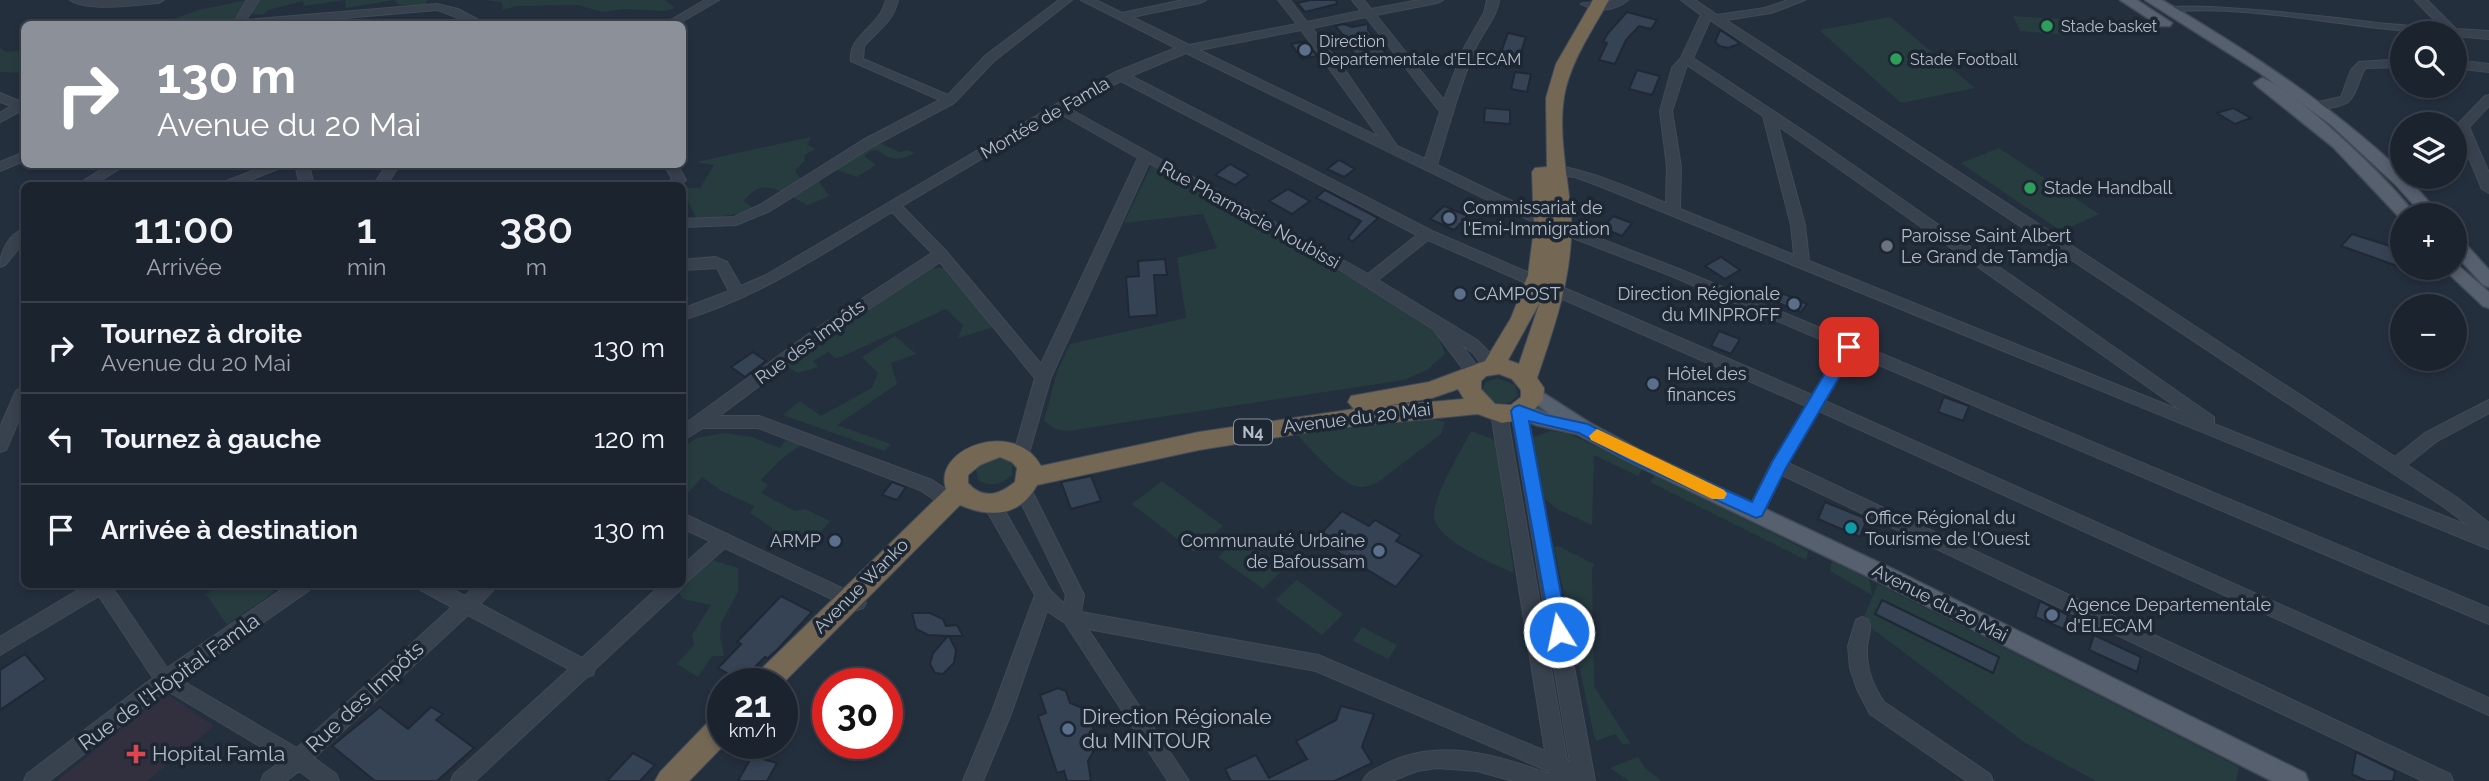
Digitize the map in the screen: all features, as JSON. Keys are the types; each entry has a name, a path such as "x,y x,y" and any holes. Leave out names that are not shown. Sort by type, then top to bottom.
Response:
{"highway":[{"path":"1513,402 1473,400 1467,387 1523,318 1559,265 1552,226 1549,170 1558,84 1594,3"},
{"path":"1513,402 1546,287"},
{"path":"1482,370 1507,367 1513,402"},
{"name":"Avenue du 20 Mai","path":"1025,471 1125,442 1432,390 1482,370"},
{"name":"Avenue du 20 Mai","path":"1025,471 1335,419 1513,402"},
{"path":"991,449 1013,451 1025,471 1009,500 968,498 958,473 970,457 991,449"},
{"name":"Avenue Wanko","path":"781,668 968,498"},
{"name":"Avenue Wanko","path":"794,668 854,601"},
{"path":"670,781 707,743"},
{"path":"684,781 707,758"}],"main road":[{"path":"2127,0 2264,85 2324,128 2367,169 2397,203"},
{"path":"2152,0 2318,106 2390,164"},
{"path":"2412,189 2423,203"},
{"path":"2467,256 2489,281"},
{"path":"2466,280 2489,302"},
{"name":"Avenue du 20 Mai","path":"1513,402 1544,420 1583,428 1633,455 1756,512 2262,774 2296,781"}],"street":[{"path":"76,0 111,3 158,0"},
{"path":"241,21 253,0"},
{"path":"675,21 713,0"},
{"path":"892,0 884,23 858,45 855,57 857,61 950,100"},
{"path":"686,223 736,221 748,217 869,143 950,100 990,58 1066,0"},
{"path":"1087,0 1552,226 1674,272 2489,616"},
{"path":"1122,16 1200,0"},
{"path":"1284,0 1305,25 1392,147"},
{"path":"1358,0 1447,112"},
{"name":"Montée de Famla","path":"686,314 738,294 831,244 893,205 1120,75 1185,49 1437,0"},
{"path":"1430,166 1464,60 1478,28 1491,15 1493,0"},
{"path":"1594,3 1613,6 1622,0"},
{"path":"1687,0 2450,502 2489,533"},
{"path":"1713,16 1767,11 1799,0"},
{"path":"2421,0 2442,21"},
{"path":"2166,9 2183,6 2245,9 2390,25"},
{"path":"274,21 437,7 454,11 474,21"},
{"path":"1673,211 1674,167 1667,111 1678,68 1713,16"},
{"path":"2467,33 2489,35"},
{"path":"1686,59 1831,156 2191,408 2221,432"},
{"path":"2318,106 2346,99 2362,65 2390,64"},
{"path":"2467,65 2489,68"},
{"path":"1120,75 1427,234 1815,403 2489,707"},
{"path":"0,97 21,105"},
{"path":"2467,124 2489,99"},
{"path":"0,118 21,106"},
{"name":"Rue Pharmacie Noubissi","path":"1059,108 1369,281 1439,325 1482,370"},
{"path":"1769,116 1798,225 1802,262"},
{"path":"2467,146 2489,189"},
{"path":"0,167 21,157"},
{"path":"1071,618 1074,595 1025,471 1043,377 1145,158"},
{"path":"88,182 114,168"},
{"path":"232,182 272,168"},
{"path":"672,168 679,180 676,182"},
{"path":"1549,170 1589,177 2489,542"},
{"path":"893,205 941,254 1043,377"},
{"path":"1369,281 1427,234"},
{"path":"0,262 21,237"},
{"name":"Rue des Impôts","path":"686,433 815,337 941,254"},
{"path":"686,265 715,262 722,265 738,294"},
{"path":"1756,512 1778,466 1849,347"},
{"path":"0,446 21,398"},
{"path":"1513,402 1559,773"},
{"path":"1071,618 1318,663 1559,773 1583,780 1513,402"},
{"path":"2395,466 2431,437 2489,406"},
{"path":"686,423 759,422 926,485 968,498 1052,605 1071,618 1179,781"},
{"path":"1778,466 2444,781"},
{"path":"686,522 854,601"},
{"path":"686,573 723,539"},
{"path":"0,648 96,588"},
{"path":"103,588 165,680 299,759 329,781"},
{"name":"Rue de l'Hôpital Famla","path":"34,781 165,680 298,588"},
{"path":"433,588 586,669"},
{"name":"Rue des Impôts","path":"271,781 299,759 485,588"},
{"path":"461,781 586,669 671,588"},
{"path":"973,781 1045,594"},
{"path":"1863,625 1857,639 1866,695 1877,708 1983,781"},
{"path":"1373,781 1415,760 1442,756 1485,764 1542,781"}],"shaded area":[{"name":"Hopital Famla","path":"166,693 214,726 147,781 57,781"}],"green space":[{"path":"247,0 345,0 304,6 303,1 268,10 263,15 247,13 238,21 169,21 198,10"},
{"path":"345,0 394,0 346,8"},
{"path":"394,0 428,0 424,6 399,5"},
{"path":"483,0 665,0 675,8 665,11 624,9 602,12 579,5 516,6 503,10 502,2"},
{"name":"Stade basket","path":"2013,16 2074,20 2082,36 2020,31"},
{"name":"Stade Football","path":"1890,17 1975,88 1901,103 1819,30"},
{"path":"0,48 6,52 21,50 21,73 0,72"},
{"path":"811,137 807,145 816,149 804,155 805,160 795,171 801,179 785,193 773,188 763,188 749,195 744,201 756,211 697,220 686,197 686,188 700,188 714,165 696,162"},
{"path":"880,143 900,152 907,150 915,153 894,159 876,150 869,152 864,156 876,165 857,177 836,170 819,181 829,196 808,205 792,197 873,144"},
{"name":"Stade Handball","path":"1999,148 2100,214 2061,231 1961,163"},
{"path":"1152,164 1434,325 1445,354 1427,370 1404,380 1068,431 1055,429 1044,421 1057,372 1070,344 1186,318 1177,258 1217,248 1203,214 1124,223"},
{"path":"932,268 944,268 997,326 958,338 963,325 946,309 841,357 835,358 829,352 813,361 818,367 798,373 788,367 873,305"},
{"path":"895,336 916,354 891,363 897,384 837,425 891,444 884,451 783,415 800,401 821,416 872,388 878,373 862,357"},
{"path":"1497,378 1515,385 1518,395 1514,399 1504,404 1494,402 1485,395 1482,390 1486,382"},
{"path":"1429,418 1445,422 1441,434 1377,483 1364,487 1350,484 1337,475 1294,430"},
{"path":"1471,431 1495,440 1514,573 1454,542 1437,524 1434,515 1449,472"},
{"path":"1551,431 1569,434 1643,468 1638,476 1594,455 1592,525 1557,509 1543,497 1531,438"},
{"path":"724,433 752,437 780,448 790,434 809,442 789,453 766,474 761,480 768,485 761,493 795,511 805,509 830,521 817,537 774,541 772,528 750,513 754,506 720,490 702,477 686,496 686,446 696,438"},
{"path":"989,457 1002,457 1012,464 1012,475 996,484 978,480 976,469"},
{"path":"1655,475 1808,551 1806,560 1650,482"},
{"path":"1162,481 1223,526 1194,552 1132,504"},
{"path":"1239,538 1283,570 1263,589 1218,557"},
{"path":"1558,546 1594,564 1594,686 1630,743 1623,745 1615,734 1597,741 1594,736 1554,547"},
{"path":"706,558 738,568 738,592 721,623 720,636 724,656 712,656 698,677 677,664 694,645 692,635 711,605 683,599 677,589 686,588 686,579"},
{"path":"1832,561 1869,579 1872,595 1830,571"},
{"path":"1297,580 1343,614 1322,635 1275,600"},
{"path":"1878,584 2239,767 2236,781 2096,781 2024,742 1862,621"},
{"path":"215,588 274,588 273,593 227,625 206,594"},
{"path":"1362,627 1397,645 1388,659 1353,641"},
{"path":"1638,757 1646,769 1661,781 1629,781 1610,768"}],"building":[{"path":"1336,0 1337,4 1305,12 1297,3"},
{"path":"1627,12 1657,20 1651,29 1639,26 1626,40 1615,64 1599,60 1607,43 1603,42 1608,33"},
{"path":"1344,24 1352,27 1368,24 1368,30 1388,56 1360,61 1348,46 1352,45 1335,26"},
{"path":"1720,30 1739,44 1728,48 1720,46 1715,42"},
{"path":"1508,33 1526,37 1516,67 1497,63"},
{"name":"Direction Departementale d'ELECAM","path":"1306,41 1317,56 1302,59 1291,44"},
{"path":"1637,70 1660,76 1652,95 1629,89"},
{"path":"1515,72 1531,74 1527,92 1511,89"},
{"path":"1485,108 1510,110 1510,124 1484,122"},
{"path":"2233,108 2251,118 2235,124 2217,113"},
{"path":"1339,160 1355,169 1344,177 1327,169"},
{"path":"1230,164 1249,175 1235,185 1215,175"},
{"path":"1288,189 1310,201 1292,214 1269,201"},
{"path":"1325,190 1378,218 1352,242 1348,238 1361,221 1316,198"},
{"name":"Commissariat de l'Emi-Immigration","path":"1444,206 1468,216 1454,230 1430,219"},
{"path":"1613,216 1632,223 1622,236 1603,228"},
{"path":"2352,234 2390,246 2390,263 2341,246"},
{"path":"1721,257 1740,270 1725,279 1705,266"},
{"path":"1165,259 1167,275 1154,275 1157,315 1129,317 1126,277 1139,276 1138,261"},
{"path":"1769,288 1807,304 1801,312 1797,311 1765,297"},
{"path":"1719,331 1740,339 1731,354 1711,346"},
{"path":"753,352 766,361 745,377 731,367"},
{"path":"1944,397 1969,406 1963,421 1938,412"},
{"path":"1091,476 1101,501 1071,509 1061,482"},
{"path":"892,482 906,487 897,500 882,495"},
{"name":"Office Régional du Tourisme de l'Ouest","path":"1825,502 1867,519 1860,537 1818,519"},
{"name":"Communauté Urbaine de Bafoussam","path":"1342,511 1369,526 1375,520 1401,535 1396,541 1422,555 1396,587 1316,539"},
{"path":"781,596 812,612 777,650 754,668 718,668 741,644 737,642"},
{"path":"1882,600 1999,657 1993,673 1875,614"},
{"name":"Agence Departementale d'ELECAM","path":"2040,601 2068,615 2064,629 2035,617"},
{"path":"912,613 930,613 943,619 946,626 957,625 963,636 949,636 956,650 954,663 943,674 935,673 930,664 933,653 948,636 928,635 916,629"},
{"path":"2094,635 2141,657 2137,672 2089,650"},
{"path":"25,654 46,679 0,710 0,670"},
{"name":"Direction Régionale du MINTOUR","path":"1058,688 1066,691 1070,703 1085,709 1099,742 1088,761 1091,781 1067,781 1064,771 1057,773 1038,716 1046,713 1040,695"},
{"path":"1341,706 1374,714 1362,747 1372,763 1335,781 1231,781 1225,769 1256,755 1269,778 1307,759 1296,741 1336,720"},
{"path":"380,707 408,729 431,707 443,714 436,720 474,748 437,781 375,781 332,746"},
{"path":"2356,752 2395,771 2393,781 2366,781 2352,774"},
{"path":"633,753 655,765 640,781 607,781"},
{"path":"750,759 777,763 767,781 738,781"}],"slow traffic":[{"path":"1597,436 1718,494"}],"place":[{"name":"Stade basket","path":"2047,26"},
{"name":"Direction Departementale d'ELECAM","path":"1305,50"},
{"name":"Stade Football","path":"1896,59"},
{"name":"Stade Handball","path":"2030,188"},
{"name":"Commissariat de l'Emi-Immigration","path":"1449,218"},
{"name":"Paroisse Saint Albert Le Grand de Tamdja","path":"1887,246"},
{"name":"CAMPOST","path":"1460,294"},
{"name":"Direction Régionale du MINPROFF","path":"1794,304"},
{"name":"Hôtel des finances","path":"1653,384"},
{"name":"Office Régional du Tourisme de l'Ouest","path":"1851,528"},
{"name":"ARMP","path":"835,541"},
{"name":"Communauté Urbaine de Bafoussam","path":"1379,551"},
{"name":"Agence Departementale d'ELECAM","path":"2052,615"},
{"name":"Direction Régionale du MINTOUR","path":"1068,729"},
{"name":"Hopital Famla","path":"136,754"}],"route":[{"path":"1559,632 1519,411 1562,425 1583,428 1633,455 1756,512 1778,466 1849,347"}]}
